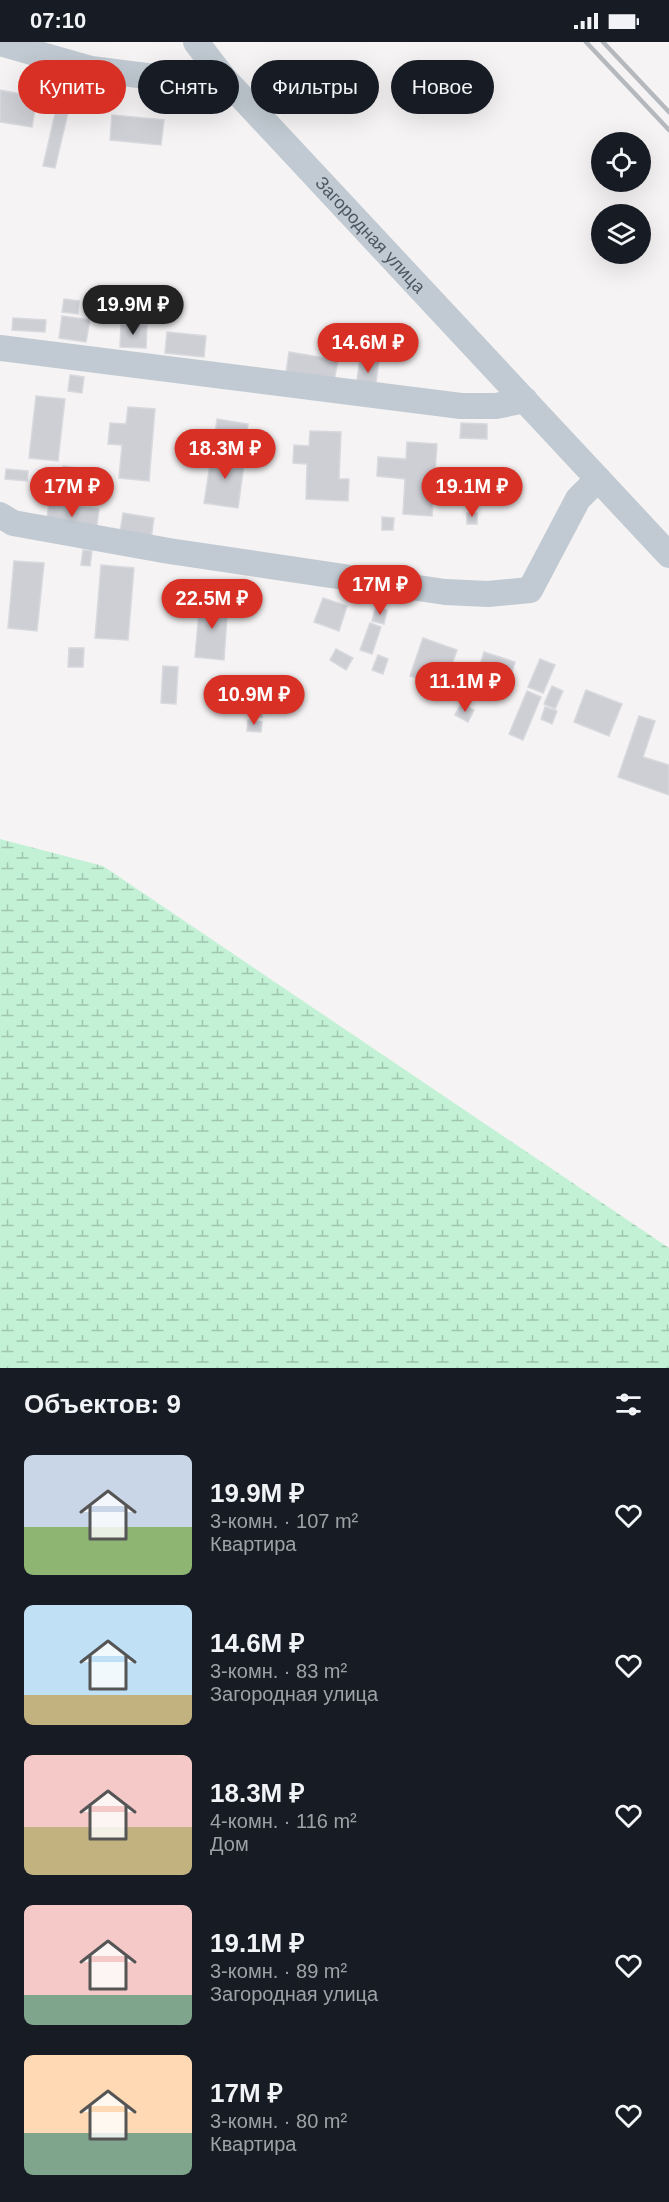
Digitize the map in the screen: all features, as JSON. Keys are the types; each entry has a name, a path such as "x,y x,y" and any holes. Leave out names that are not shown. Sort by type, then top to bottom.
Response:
{"street":[{"name":"Загородная улица","path":"196,42 210,60"},
{"path":"0,43 91,69 138,75"},
{"name":"Загородная улица","path":"239,94 669,555"},
{"path":"0,348 461,406 496,406 525,400"},
{"path":"0,515 12,523 169,551 445,592 488,594 530,590 578,500 598,479"}],"green space":[{"path":"0,839 103,866 669,1248 669,1368 0,1368"}],"building":[{"path":"0,90 18,93 18,114 34,114 32,127 0,122"},
{"path":"55,114 68,114 55,168 43,166"},
{"path":"112,115 164,120 161,145 110,140"},
{"path":"64,299 79,301 78,314 62,312"},
{"path":"62,316 90,320 86,342 59,338"},
{"path":"13,318 46,320 45,332 12,330"},
{"path":"121,324 147,325 146,348 120,347"},
{"path":"371,327 388,327 388,353 371,353"},
{"path":"167,332 206,336 204,357 165,353"},
{"path":"289,352 338,360 334,381 286,373"},
{"path":"360,358 379,360 375,389 356,387"},
{"path":"70,375 84,377 82,393 68,391"},
{"path":"36,396 65,399 58,461 29,458"},
{"path":"128,407 155,409 149,481 119,478 122,445 108,444 110,423 126,424"},
{"path":"217,419 248,424 244,447 214,443"},
{"path":"461,423 487,424 487,439 460,438"},
{"path":"310,431 341,432 339,479 349,479 348,501 306,499 307,464 293,463 294,445 309,446"},
{"path":"407,442 437,444 432,516 403,514 405,479 377,476 378,457 406,459"},
{"path":"212,452 245,457 238,508 204,503"},
{"path":"63,466 76,468 74,482 61,480"},
{"path":"6,469 28,471 27,481 5,479"},
{"path":"49,503 99,509 96,532 46,526"},
{"path":"123,513 154,518 151,539 120,533"},
{"path":"467,513 477,513 477,524 467,524"},
{"path":"382,517 394,518 393,530 382,530"},
{"path":"83,550 92,551 90,566 81,565"},
{"path":"14,561 44,563 37,631 8,628"},
{"path":"101,565 134,568 128,640 95,638"},
{"path":"323,598 347,606 339,631 314,622"},
{"path":"200,600 228,602 224,660 195,657"},
{"path":"376,607 387,610 384,624 372,621"},
{"path":"370,623 381,627 372,654 360,650"},
{"path":"423,638 457,650 444,687 410,676"},
{"path":"69,648 84,648 83,667 68,667"},
{"path":"336,649 353,658 346,670 330,660"},
{"path":"484,652 515,662 508,685 477,675"},
{"path":"378,655 388,659 383,674 372,670"},
{"path":"540,659 555,665 543,693 528,687"},
{"path":"163,666 178,667 176,704 161,703"},
{"path":"552,686 563,691 555,709 544,704"},
{"path":"586,690 622,704 609,736 574,722"},
{"path":"527,691 541,697 523,740 509,734"},
{"path":"252,699 264,701 262,717 250,716"},
{"path":"461,704 474,710 468,722 455,715"},
{"path":"545,707 557,711 552,724 541,719"},
{"path":"639,716 655,721 643,757 669,765 669,795 618,777"},
{"path":"248,720 262,722 261,732 247,731"}],"railway":[{"path":"586,42 669,130"},
{"path":"603,42 669,112"}]}
